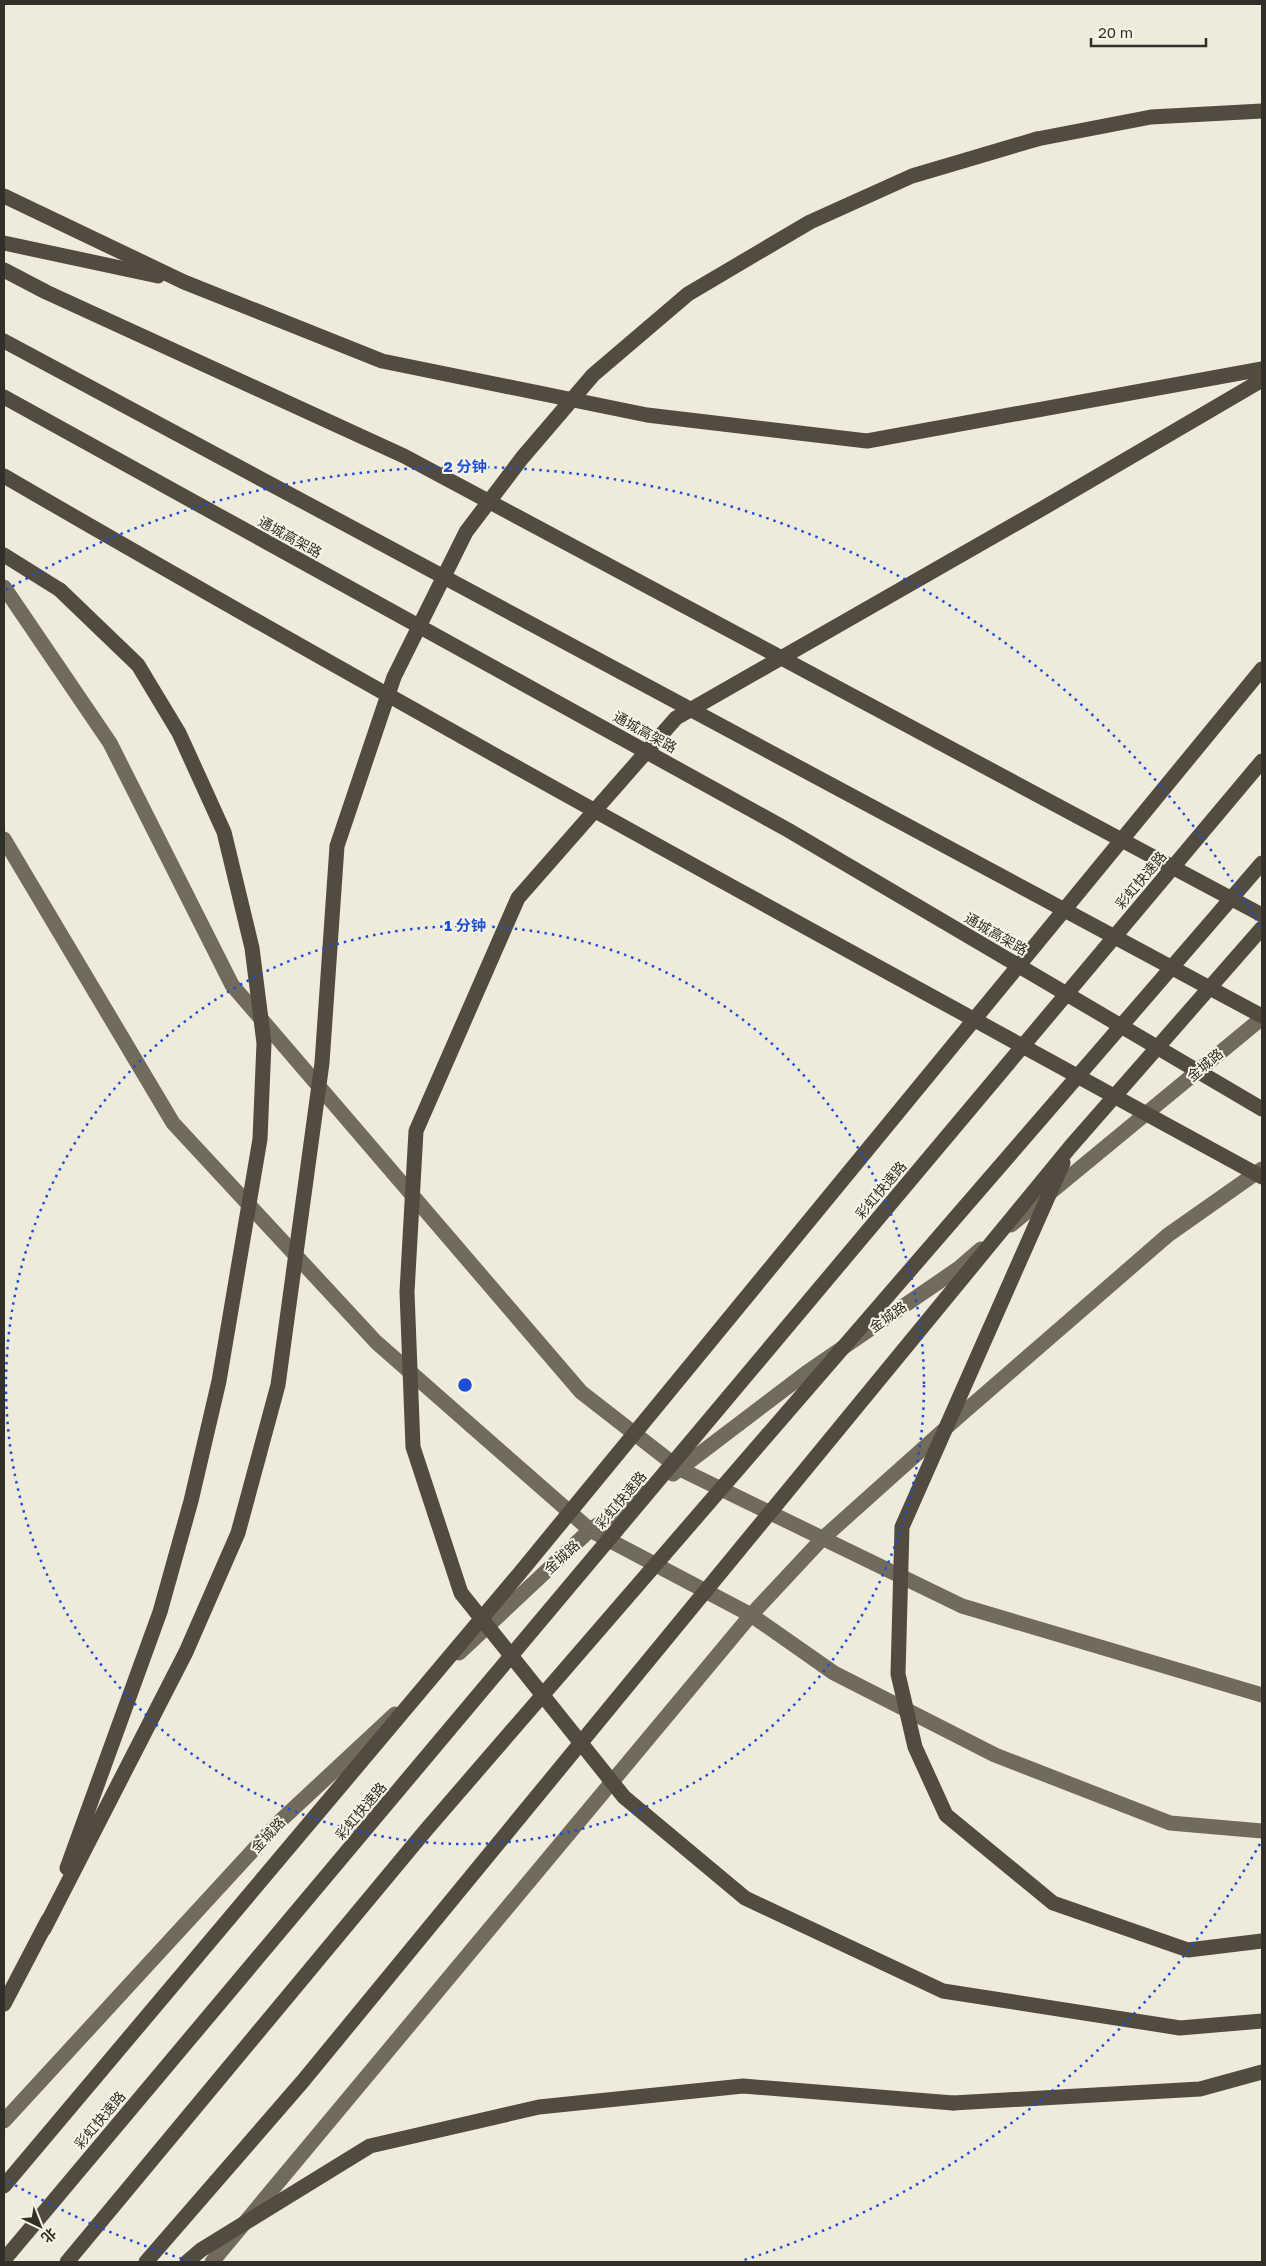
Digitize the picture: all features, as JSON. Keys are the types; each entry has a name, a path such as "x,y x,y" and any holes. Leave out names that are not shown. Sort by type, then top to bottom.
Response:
{"highway":[{"path":"4,2004 186,1652 238,1533 278,1385 322,1063 337,846 394,677 466,532 522,458 593,375 688,294 810,222 912,176 1037,139 1151,117 1262,111"},
{"path":"4,196 184,282 382,361 647,415 867,441 1262,369"},
{"path":"4,243 184,282"},
{"path":"4,270 46,292 404,456 1262,915"},
{"path":"4,341 1262,1017"},
{"path":"1262,380 1045,507 676,718 518,898 416,1131 407,1292 412,1447 462,1593 624,1797 745,1898 943,1991 1180,2028 1262,2021"},
{"name":"通城高架路","path":"4,397 788,830 1262,1109"},
{"path":"4,476 210,596 716,879 1262,1177"},
{"path":"4,555 60,590 138,665 179,733 224,832 252,948 264,1043 260,1139 219,1381 191,1501 160,1612 44,1929"},
{"path":"4,2186 519,1574 1262,669"},
{"name":"彩虹快速路","path":"4,2260 1262,761"},
{"path":"67,2262 426,1830 1262,863"},
{"path":"146,2262 303,2081 1071,1146 1262,928"},
{"path":"1071,1146 902,1527 898,1674 915,1747 946,1815 1053,1903 1188,1950 1262,1941"},
{"path":"187,2262 201,2250 370,2146 539,2107 743,2086 954,2103 1200,2089 1262,2072"}],"main road":[{"path":"4,587 110,743 232,985 581,1392 680,1469 962,1606 1262,1695"},
{"path":"4,839 173,1123 376,1342 590,1530 751,1615 834,1673 995,1755 1170,1823 1262,1830"},
{"name":"金城路","path":"4,2121 279,1822 590,1530 680,1469 806,1373 959,1268 1262,1017"},
{"path":"212,2262 751,1615 822,1538 956,1418 1168,1235 1262,1169"}]}
